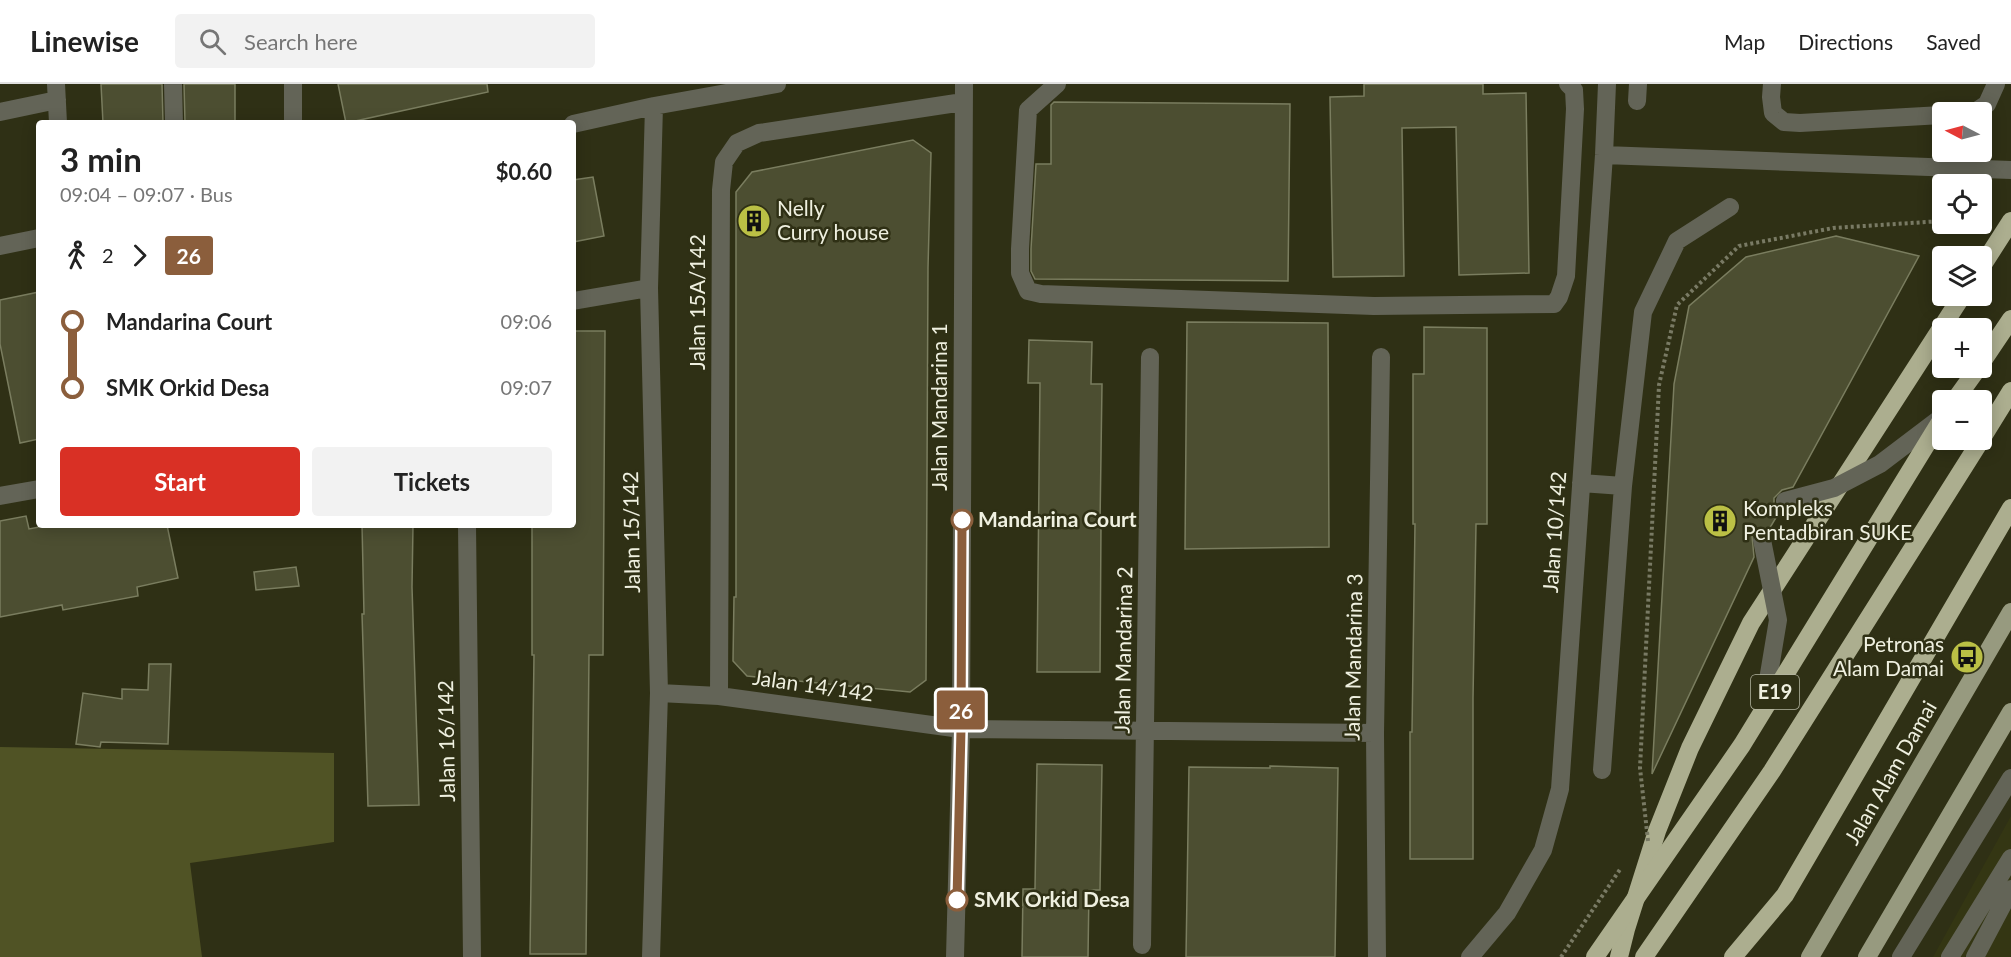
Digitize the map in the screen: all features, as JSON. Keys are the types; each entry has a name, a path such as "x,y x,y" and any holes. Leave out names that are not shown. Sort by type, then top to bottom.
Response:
{"highway":[{"path":"1992,250 2011,221"},
{"path":"1619,957 1661,821 1690,748 1751,623 1956,306"},
{"path":"1992,347 2011,319"},
{"name":"E19","path":"1992,422 2011,392"},
{"name":"E19","path":"1595,957 1763,712 1932,434"},
{"name":"E19","path":"1644,957 1772,771 1974,450"},
{"path":"1733,957 1785,895 2011,508"}],"main road":[{"name":"Jalan Alam Damai","path":"1810,957 2011,612"},
{"path":"1867,957 2011,712"}],"street":[{"path":"173,84 174,120"},
{"path":"293,84 293,120"},
{"path":"576,123 654,106 777,84"},
{"path":"1057,84 1028,110 1020,273 1028,291 1041,294 1374,306 1554,304 1559,297 1566,276 1575,110 1574,90 1568,84"},
{"name":"Jalan 10/142","path":"1470,957 1508,913 1544,850 1560,789 1607,84"},
{"path":"1985,102 1996,84"},
{"path":"1771,90 1773,113 1784,122 1932,116"},
{"path":"0,112 57,92 58,120"},
{"name":"Jalan 15A/142","path":"718,696 721,190 724,162 737,144 759,133 963,93"},
{"name":"Jalan Mandarina 1","path":"955,957 961,729 963,93"},
{"name":"Jalan 15/142","path":"651,957 659,693 649,288 654,106"},
{"path":"1604,155 2011,170"},
{"path":"1602,770 1623,486 1643,312 1677,241 1730,207"},
{"path":"0,246 36,239"},
{"path":"576,300 649,288"},
{"name":"Jalan Mandarina 2","path":"1142,945 1150,357"},
{"name":"Jalan Mandarina 3","path":"1377,957 1376,733 1381,357"},
{"path":"1785,501 1834,488 1880,464 1932,425"},
{"path":"1581,483 1623,486"},
{"path":"0,496 36,490"},
{"name":"Jalan 16/142","path":"467,528 472,957"},
{"path":"1762,540 1778,620 1763,712"},
{"name":"Jalan 14/142","path":"659,693 718,696 961,729"},
{"path":"961,729 1376,733"},
{"path":"1901,957 2011,778"},
{"path":"1950,957 2011,858"},
{"path":"1975,957 2011,889"}],"path":[{"path":"1652,874 1640,768 1659,385 1677,305 1739,246 1833,228 1932,222"},
{"path":"1562,957 1624,864"}],"shaded area":[{"path":"0,747 334,753 334,842 190,863 202,957 0,957"},
{"path":"2011,816 2011,957 1933,957"}],"building":[{"path":"101,84 162,84 163,120 103,120"},
{"path":"184,84 235,84 235,120 185,120"},
{"path":"338,84 487,84 488,92 360,120 345,120"},
{"path":"1364,84 1483,84 1483,94 1526,93 1529,273 1459,275 1456,127 1402,128 1404,276 1333,277 1330,97 1364,96"},
{"path":"1054,102 1290,104 1288,281 1035,279 1031,271 1031,249 1036,164 1051,164 1051,105"},
{"path":"913,140 931,153 928,268 926,680 910,692 747,676 733,661 734,597 736,597 736,192 752,172"},
{"path":"593,177 604,236 576,241 576,180"},
{"name":"Kompleks Pentadbiran SUKE","path":"1836,236 1919,256 1793,487 1782,490 1774,498 1774,504 1780,511 1768,531 1759,529 1752,536 1754,557 1652,774 1674,384 1689,306 1746,257"},
{"path":"36,293 36,440 20,443 0,344 0,300"},
{"path":"1187,322 1328,323 1329,547 1185,549"},
{"path":"1424,327 1487,328 1487,524 1476,524 1473,859 1410,859 1410,732 1412,732 1415,524 1413,524 1413,374 1424,374"},
{"path":"576,331 605,331 603,655 589,655 586,954 530,954 534,655 532,655 532,528 576,528"},
{"path":"1029,340 1092,342 1091,384 1102,384 1100,672 1037,672 1040,383 1028,383"},
{"path":"26,516 29,529 168,528 178,578 137,587 138,596 63,610 62,605 0,617 0,521"},
{"path":"362,528 413,528 412,587 419,805 368,806 362,614 364,614"},
{"path":"296,567 299,586 256,590 254,572"},
{"path":"149,664 171,664 168,744 101,742 100,747 76,744 83,693 122,699 122,689 148,690"},
{"path":"1037,764 1102,765 1100,890 1089,890 1088,957 1022,957 1023,889 1035,889"},
{"path":"1270,766 1338,768 1335,957 1186,957 1189,767 1270,768"}],"bus line":[{"name":"26","path":"957,900 962,520"}],"place":[{"name":"Nelly Curry house","path":"754,221"},
{"name":"Mandarina Court","path":"962,520"},
{"name":"Kompleks Pentadbiran SUKE","path":"1720,521"},
{"name":"Petronas Alam Damai","path":"1967,657"},
{"name":"SMK Orkid Desa","path":"957,900"}]}
